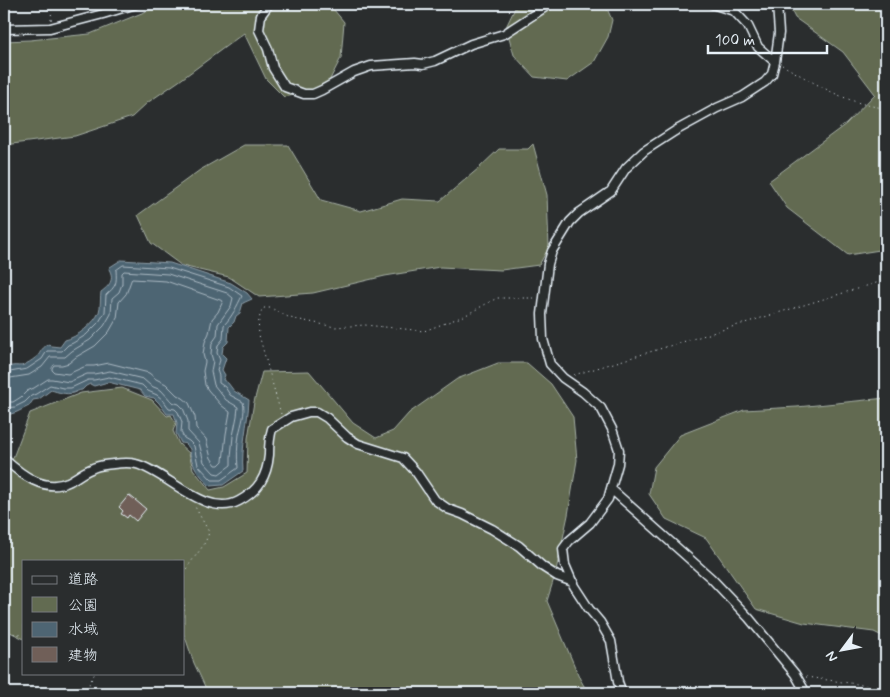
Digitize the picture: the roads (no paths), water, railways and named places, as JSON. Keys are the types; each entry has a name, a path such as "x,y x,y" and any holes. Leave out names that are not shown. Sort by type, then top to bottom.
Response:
{"street":[{"path":"4,29 50,28 136,4"},
{"path":"269,4 261,16 259,30 268,49 273,68 284,87 304,94 313,94 354,72 371,66 435,62 471,44 504,34 550,4"},
{"path":"712,4 734,11 748,26 758,46 775,62"},
{"path":"622,693 618,682 611,641 573,582 565,565 563,549 569,540 590,524 608,499 618,464 619,450 612,429 600,408 583,392 563,378 550,364 543,339 542,314 548,264 552,251 570,222 579,213 611,191 626,168 644,151 675,130 742,97 765,82 772,74 775,62 779,33 777,4"},
{"path":"4,459 32,480 46,484 66,483 92,468 102,465 135,464 152,471 203,500 217,504 228,504 238,502 258,487 266,475 269,440 272,429 291,417 308,412 317,412 358,444 403,458 416,472 435,500 448,509 492,529 518,546 543,567 557,576 573,582"},
{"path":"611,489 711,578 749,618 796,675 806,693"}],"water":[{"path":"121,260 170,263 231,283 247,293 252,299 243,303 240,313 229,327 228,342 223,347 222,354 226,358 222,370 225,375 223,380 234,391 249,400 243,453 243,471 223,485 210,486 203,478 194,465 190,449 186,444 181,443 176,433 177,423 174,414 167,414 154,398 145,396 140,390 108,382 94,386 90,384 82,390 70,394 51,390 17,412 11,414 4,413 4,368 21,366 37,357 43,348 49,344 60,347 65,340 85,329 99,312 101,292 111,280 110,267"}]}
